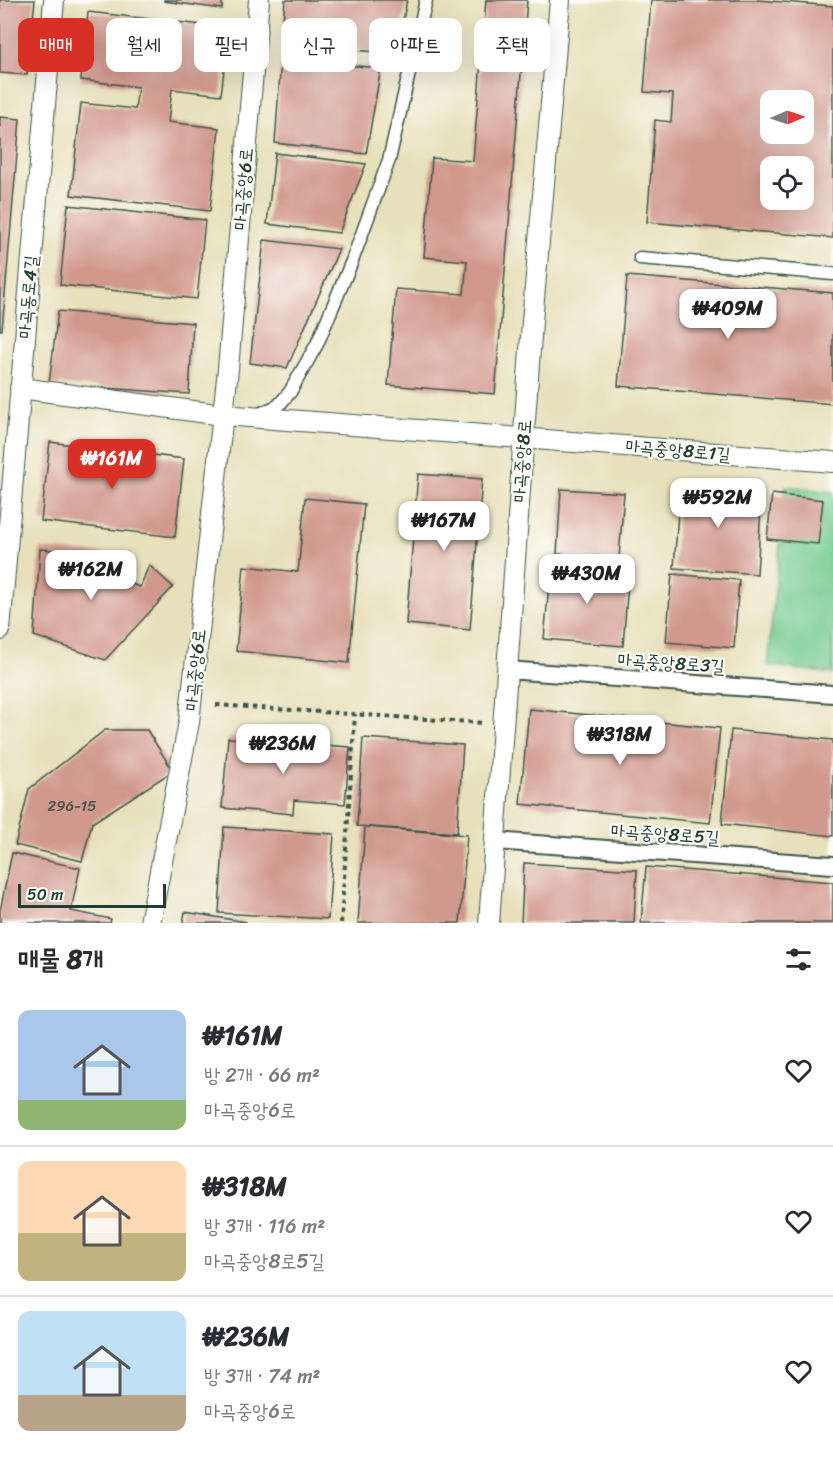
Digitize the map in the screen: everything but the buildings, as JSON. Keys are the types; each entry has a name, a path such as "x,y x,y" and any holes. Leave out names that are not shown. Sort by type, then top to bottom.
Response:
{"street":[{"name":"마곡동로4길","path":"0,630 54,0"},
{"name":"마곡중앙6로","path":"150,923 189,723 223,415 258,0"},
{"path":"254,417 278,406 290,392 317,344 352,261 389,160 426,0"},
{"name":"마곡중앙8로","path":"489,923 524,437 560,0"},
{"path":"640,258 833,274"},
{"path":"20,388 223,415 524,437"},
{"name":"마곡중앙8로1길","path":"524,437 833,462"},
{"name":"마곡중앙8로3길","path":"507,670 833,694"},
{"name":"마곡중앙8로5길","path":"495,842 833,865"}],"path":[{"path":"216,705 503,724"},
{"path":"341,923 355,714"}],"green space":[{"path":"786,486 833,492 833,674 767,665"}]}
